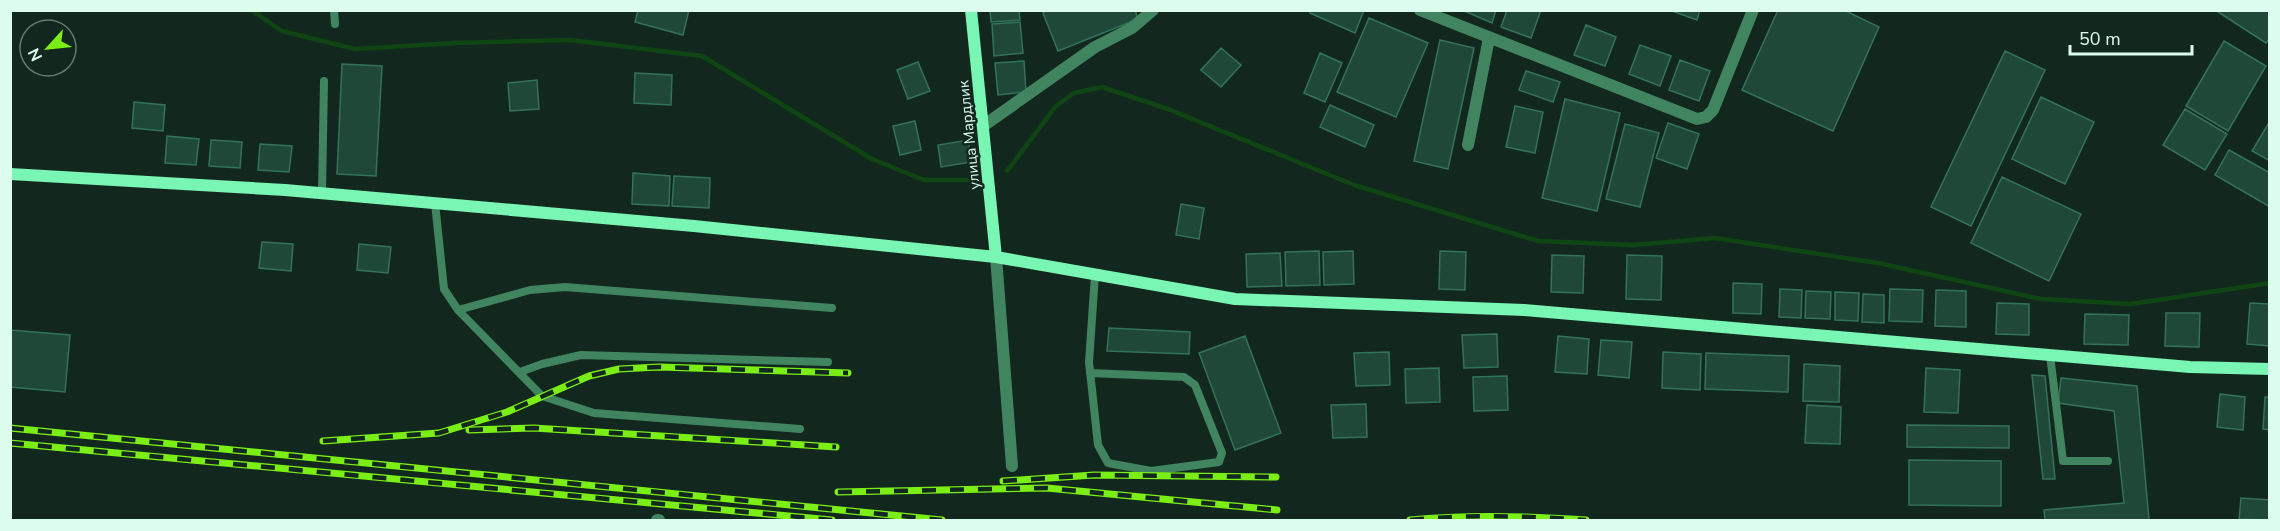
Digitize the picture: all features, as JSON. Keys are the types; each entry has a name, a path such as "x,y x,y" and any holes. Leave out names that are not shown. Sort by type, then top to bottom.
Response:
{"main road":[{"name":"улица Мардлик","path":"971,10 996,257"},
{"path":"10,174 322,193 694,226 996,257 1235,299 1524,310 2190,367 2270,369"}],"street":[{"path":"983,126 1095,47 1132,28 1153,10"},
{"path":"1420,10 1697,119 1706,117 1713,110 1753,10"},
{"path":"1468,146 1489,38"},
{"path":"996,257 1012,466"}],"lane":[{"path":"334,10 335,24"},
{"path":"322,193 324,81"},
{"path":"435,204 444,289 458,310 542,396 594,413 800,429"},
{"path":"1090,373 1184,377 1195,385 1222,453 1219,462 1151,471 1108,463 1098,445 1090,373 1089,362 1095,275"},
{"path":"458,310 530,290 565,287 832,308"},
{"path":"520,372 581,355 828,362"},
{"path":"2050,355 2063,461 2108,460"}],"building":[{"path":"638,10 689,10 683,35 635,22"},
{"path":"990,10 1019,10 1020,20 991,22"},
{"path":"1048,10 1135,10 1138,19 1058,51 1043,13"},
{"path":"1311,10 1364,10 1355,33 1310,13"},
{"path":"1462,10 1496,10 1492,23"},
{"path":"1507,10 1541,10 1531,38 1501,27"},
{"path":"1669,10 1700,10 1697,20"},
{"path":"1778,10 1844,10 1879,27 1833,131 1742,90"},
{"path":"2215,10 2270,10 2270,38 2266,43"},
{"path":"1369,18 1428,43 1396,117 1337,92"},
{"path":"1020,22 1023,53 994,56 992,24"},
{"path":"1586,25 1616,37 1605,66 1574,55"},
{"path":"1440,40 1474,48 1448,169 1414,161"},
{"path":"2224,41 2266,66 2228,131 2186,106"},
{"path":"1640,45 1671,56 1660,86 1629,74"},
{"path":"1221,48 1241,65 1221,87 1201,70"},
{"path":"2005,51 2045,70 1971,226 1931,207"},
{"path":"1320,53 1342,63 1325,102 1304,93"},
{"path":"1680,60 1710,71 1699,101 1669,90"},
{"path":"1024,61 1026,92 998,95 995,63"},
{"path":"918,62 930,91 908,99 897,70"},
{"path":"342,64 382,66 376,176 337,174"},
{"path":"1526,71 1560,82 1553,102 1519,90"},
{"path":"635,73 672,75 671,105 634,103"},
{"path":"537,80 539,109 510,111 508,83"},
{"path":"2041,97 2094,122 2065,184 2012,159"},
{"path":"1565,99 1620,113 1597,211 1542,198"},
{"path":"134,102 165,105 163,131 132,128"},
{"path":"1330,105 1374,125 1365,147 1320,127"},
{"path":"1515,106 1543,112 1535,153 1506,147"},
{"path":"2185,109 2227,134 2205,170 2163,145"},
{"path":"915,121 921,150 900,155 893,126"},
{"path":"2270,121 2270,161 2252,151"},
{"path":"1668,123 1699,134 1687,169 1656,158"},
{"path":"1625,124 1659,133 1640,207 1606,199"},
{"path":"167,136 199,139 196,165 165,163"},
{"path":"211,140 242,142 240,168 209,166"},
{"path":"968,140 972,162 941,167 938,145"},
{"path":"260,144 292,146 289,172 258,170"},
{"path":"2229,150 2270,173 2270,207 2215,175"},
{"path":"633,173 670,176 669,206 632,204"},
{"path":"674,176 710,178 709,208 672,206"},
{"path":"2002,177 2081,214 2049,281 1971,243"},
{"path":"1181,204 1204,208 1199,239 1176,235"},
{"path":"262,242 293,244 291,271 259,268"},
{"path":"359,244 391,247 388,273 357,270"},
{"path":"1319,251 1320,285 1286,286 1285,252"},
{"path":"1353,251 1354,284 1324,285 1323,252"},
{"path":"1440,251 1466,252 1465,290 1439,289"},
{"path":"1280,253 1282,286 1247,287 1246,254"},
{"path":"1552,255 1584,256 1583,293 1551,292"},
{"path":"1627,255 1662,256 1661,300 1626,299"},
{"path":"1733,283 1762,284 1761,314 1733,313"},
{"path":"1780,289 1802,290 1801,318 1779,317"},
{"path":"1890,289 1923,290 1922,322 1889,321"},
{"path":"1936,290 1966,291 1966,327 1935,326"},
{"path":"1806,291 1831,292 1830,319 1805,318"},
{"path":"1835,292 1859,293 1858,321 1835,320"},
{"path":"1863,294 1884,295 1884,323 1862,322"},
{"path":"1997,303 2029,304 2029,335 1996,334"},
{"path":"2250,303 2270,304 2270,346 2247,344"},
{"path":"2166,313 2200,313 2199,347 2165,346"},
{"path":"2085,314 2129,315 2128,345 2084,344"},
{"path":"1109,328 1190,332 1189,354 1107,351"},
{"path":"10,330 70,335 65,392 10,387"},
{"path":"1497,334 1498,367 1464,368 1462,335"},
{"path":"1245,336 1281,433 1235,450 1199,353"},
{"path":"1558,336 1589,339 1587,374 1555,372"},
{"path":"1601,340 1632,342 1629,378 1598,375"},
{"path":"1389,352 1390,385 1356,386 1354,353"},
{"path":"1663,352 1701,354 1700,390 1662,388"},
{"path":"1706,353 1789,356 1788,392 1705,389"},
{"path":"1804,364 1840,366 1839,402 1803,401"},
{"path":"1439,368 1440,402 1406,403 1405,369"},
{"path":"1926,368 1960,370 1958,413 1924,412"},
{"path":"2032,375 2045,376 2055,479 2043,479"},
{"path":"1507,376 1508,410 1474,411 1473,377"},
{"path":"2061,378 2137,386 2149,520 2045,520 2044,510 2124,503 2114,411 2058,403"},
{"path":"2220,394 2245,397 2243,430 2217,427"},
{"path":"2265,397 2270,397 2270,430 2263,429"},
{"path":"1366,404 1367,437 1333,438 1331,405"},
{"path":"1807,405 1841,407 1840,444 1805,443"},
{"path":"1907,425 2009,426 2009,448 1907,447"},
{"path":"1909,460 2001,461 2001,506 1909,505"},
{"path":"2241,498 2270,500 2270,520 2239,519"}],"waterway":[{"path":"251,10 282,31 355,49 455,43 570,40 702,56 872,159 924,180 969,180"},
{"path":"1007,171 1056,106 1074,93 1102,87 1168,109 1354,185 1538,241 1634,245 1715,238 1878,263 2041,299 2131,304 2270,283"}],"railway":[{"path":"323,441 439,433 507,412 589,376 619,369 659,367 848,373"},
{"path":"10,428 942,520"},
{"path":"469,430 534,428 836,447"},
{"path":"10,443 832,520"},
{"path":"1003,481 1094,475 1276,477"},
{"path":"838,492 1047,488 1277,510"},
{"path":"1410,520 1498,516 1586,520"}]}
